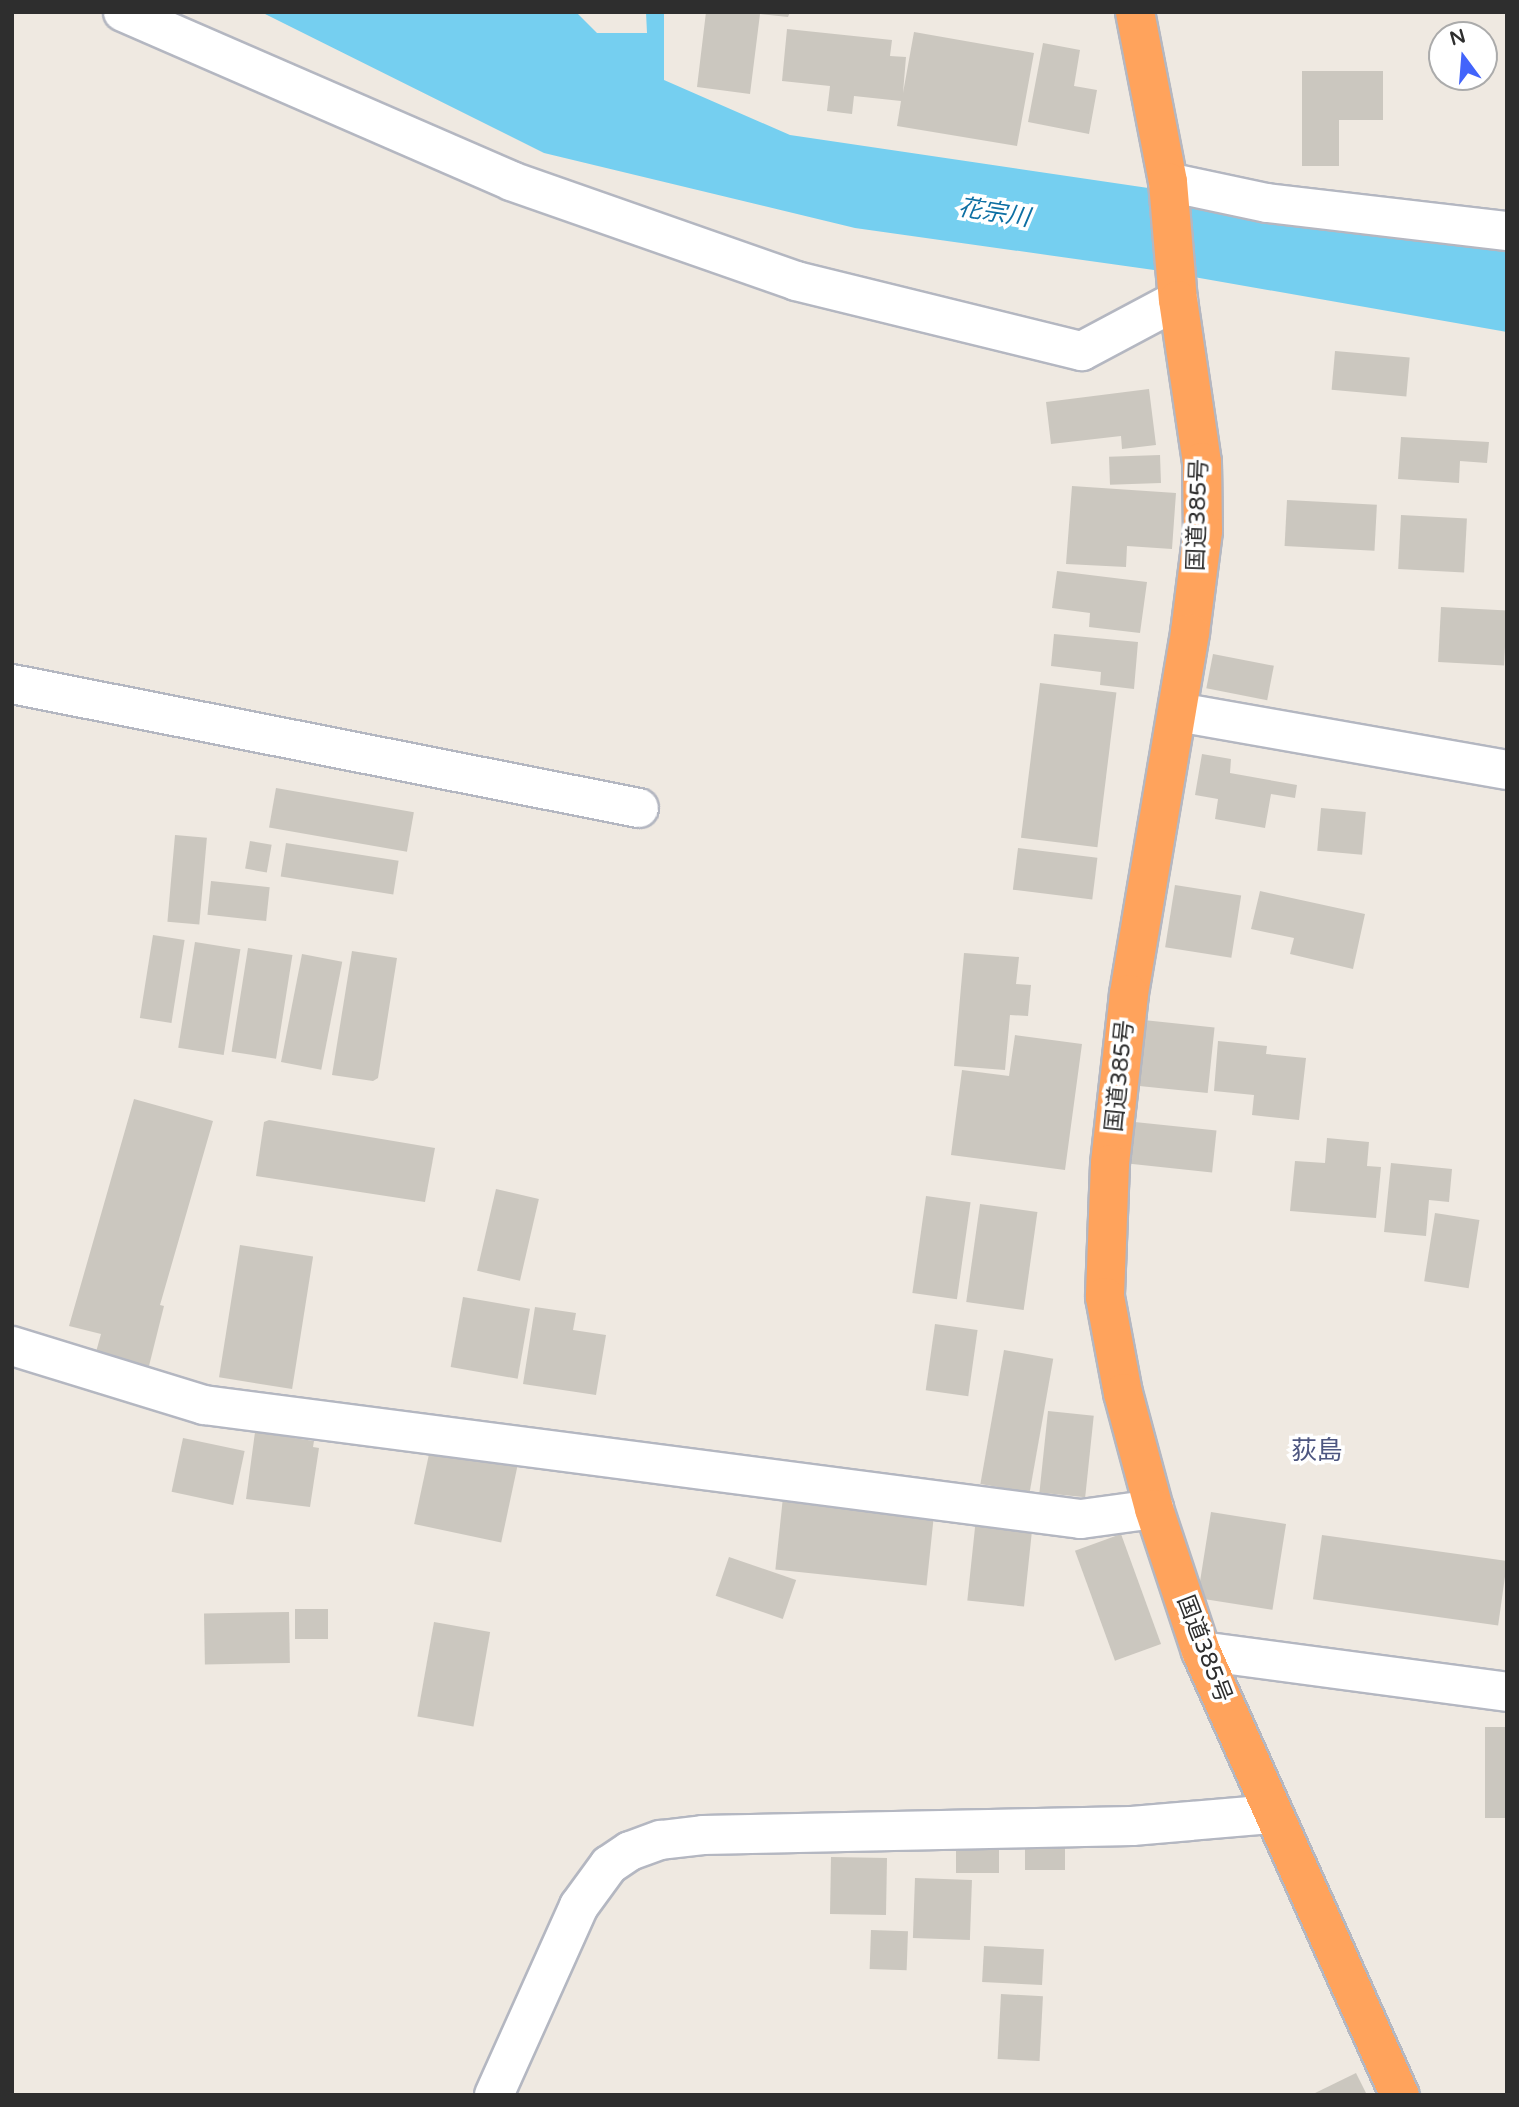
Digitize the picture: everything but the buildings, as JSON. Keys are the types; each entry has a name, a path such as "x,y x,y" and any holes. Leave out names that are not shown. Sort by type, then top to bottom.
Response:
{"highway":[{"name":"国道385号","path":"1135,12 1169,185 1178,291 1202,462 1203,531 1178,712 1129,994 1110,1164 1105,1297 1122,1393 1154,1509 1201,1651 1400,2095"}],"street":[{"path":"123,12 511,181 796,281 1082,351 1178,291"},
{"path":"1169,185 1267,203 1507,232"},
{"path":"12,684 639,808"},
{"path":"1178,712 1507,771"},
{"path":"12,1346 204,1405 1081,1518 1154,1509"},
{"path":"1201,1651 1507,1692"},
{"path":"494,2095 579,1906 610,1864 630,1851 661,1840 703,1835 1143,1826 1273,1814"}],"water":[{"name":"花宗川","path":"261,12 576,12 597,33 647,33 646,12 664,12 664,80 790,135 1507,241 1507,332 1154,270 855,228 544,153"}],"district":[{"name":"荻島","path":"1317,1451"}]}
